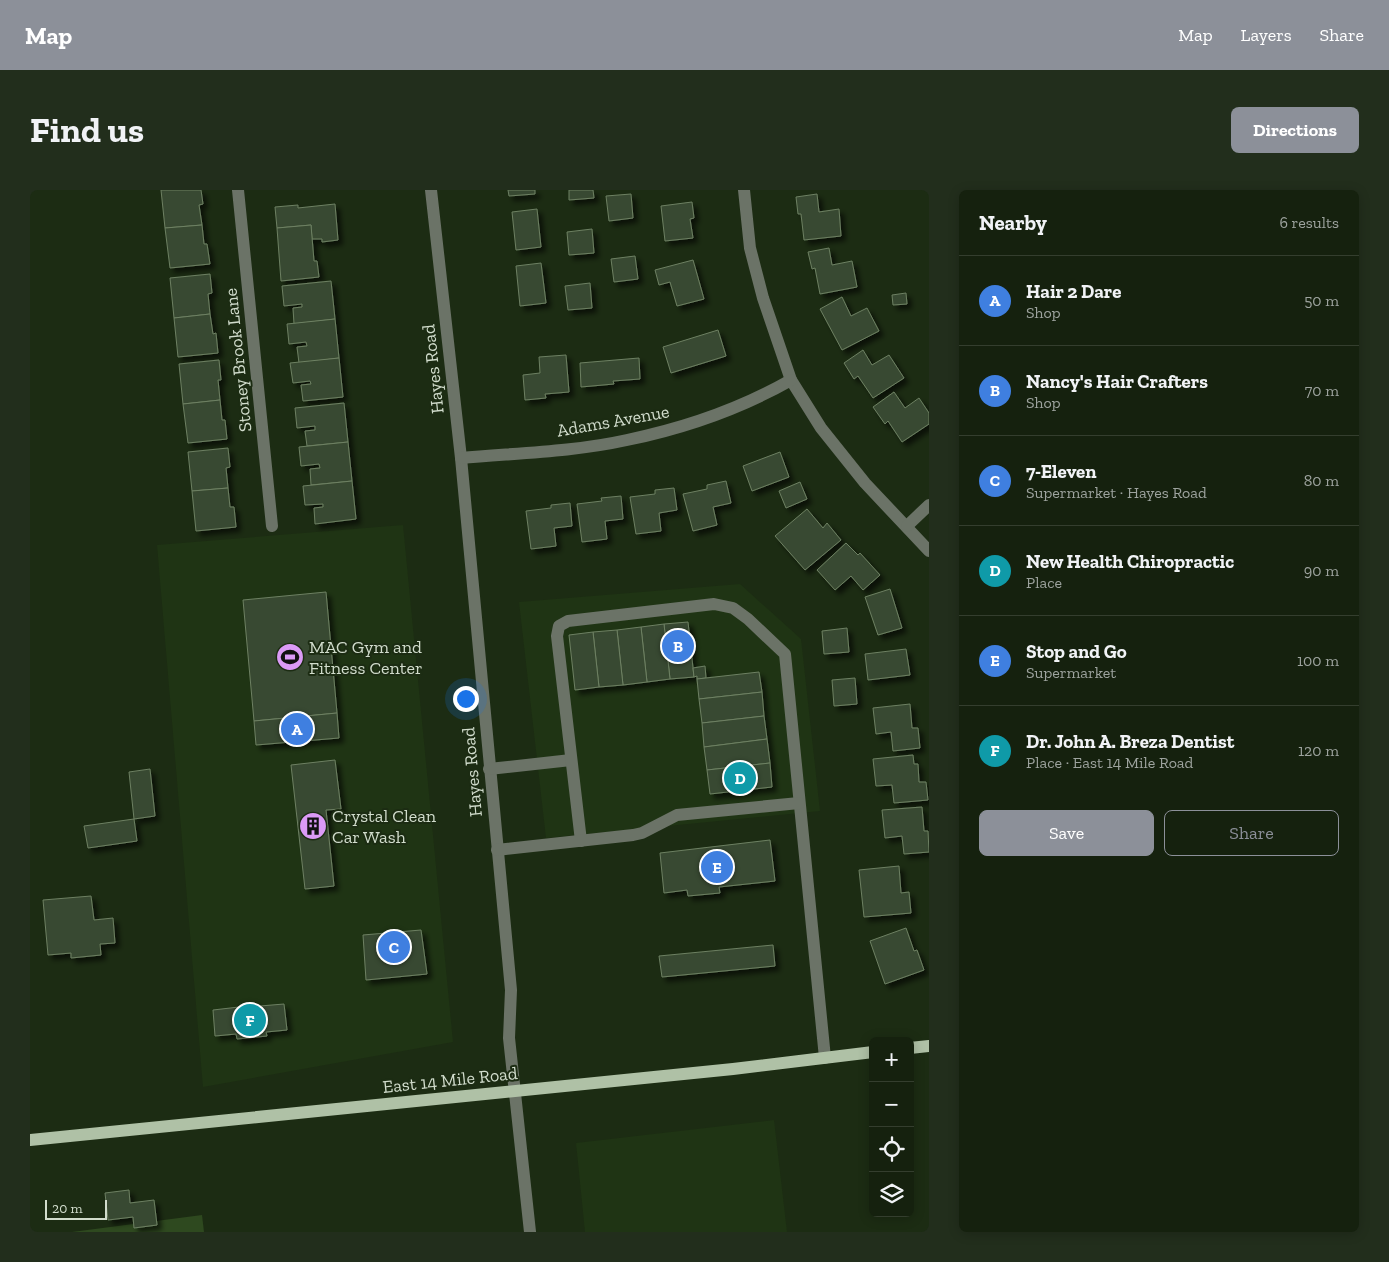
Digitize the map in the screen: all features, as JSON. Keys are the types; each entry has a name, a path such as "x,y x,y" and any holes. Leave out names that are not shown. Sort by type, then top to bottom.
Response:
{"main road":[{"path":"914,1048 929,1046"},
{"name":"East 14 Mile Road","path":"30,1140 733,1069 869,1052"}],"street":[{"name":"Stoney Brook Lane","path":"238,190 272,526"},
{"name":"Hayes Road","path":"431,190 461,458 496,850 511,990 509,1038 530,1232"},
{"path":"744,190 750,248 791,380 821,428 865,483 929,551"},
{"name":"Adams Avenue","path":"461,458 626,441 678,428 718,415 772,391 791,380"},
{"path":"906,526 929,506"},
{"path":"581,841 557,636 559,626 568,621 714,604 733,608 748,619 784,654 825,1058"},
{"path":"489,769 571,760"},
{"path":"496,850 633,836 677,815 799,803"}],"shaded area":[{"path":"403,525 453,1042 203,1087 157,545"},
{"path":"740,584 801,639 820,811 546,838 519,602"},
{"path":"774,1120 787,1232 585,1232 576,1143"},
{"path":"202,1215 204,1232 72,1232"}],"building":[{"path":"161,190 201,190 203,204 199,205 202,225 165,228"},
{"path":"508,190 535,190 535,194 509,196"},
{"path":"569,190 593,190 594,198 569,200"},
{"path":"631,194 633,218 609,221 606,196"},
{"path":"817,194 819,212 839,209 841,236 804,240 801,214 798,214 796,197"},
{"path":"692,202 694,218 690,219 693,238 665,241 661,206"},
{"path":"335,204 338,240 322,242 322,239 312,239 311,225 277,228 275,207 298,205 298,208"},
{"path":"537,209 541,247 516,250 512,212"},
{"path":"202,225 204,244 207,244 210,264 170,268 165,228"},
{"path":"311,225 314,261 317,261 319,277 281,281 277,228"},
{"path":"592,229 594,253 569,255 567,232"},
{"path":"829,248 832,265 852,261 857,287 820,294 815,268 812,269 808,252"},
{"path":"635,256 638,279 614,282 611,259"},
{"path":"693,260 704,299 677,306 670,282 659,285 655,270"},
{"path":"541,263 546,303 520,306 516,266"},
{"path":"210,274 212,293 208,294 210,314 174,318 170,278"},
{"path":"331,281 335,319 294,324 293,308 302,307 302,304 284,306 282,286"},
{"path":"590,283 592,308 568,310 565,286"},
{"path":"906,293 907,304 893,305 892,295"},
{"path":"842,297 851,316 867,308 879,331 842,350 820,309"},
{"path":"210,314 213,334 216,333 218,353 178,357 174,318"},
{"path":"335,319 339,358 299,363 297,347 307,346 306,342 289,344 287,324"},
{"path":"718,330 726,356 671,373 663,347"},
{"path":"863,350 872,365 889,355 904,378 873,398 858,376 854,379 844,363"},
{"path":"566,355 569,392 545,394 546,398 525,400 523,375 540,373 539,357"},
{"path":"339,358 343,397 303,401 301,385 311,384 310,381 293,383 290,363"},
{"path":"639,358 640,379 613,381 614,384 581,387 580,363"},
{"path":"219,360 220,400 183,404 179,364"},
{"path":"894,392 905,408 919,398 929,413 929,424 902,442 888,421 885,424 873,407"},
{"path":"220,400 222,420 225,420 227,439 188,443 183,404"},
{"path":"344,403 348,442 307,446 305,431 315,430 315,426 297,428 295,408"},
{"path":"348,442 352,481 311,485 310,469 320,468 319,464 301,466 299,447"},
{"path":"228,448 230,467 226,468 228,488 192,491 188,452"},
{"path":"780,452 789,477 752,491 743,466"},
{"path":"352,481 356,519 315,524 314,508 323,507 323,504 305,505 303,486"},
{"path":"726,481 731,503 713,507 717,525 693,531 683,494 707,489 707,485"},
{"path":"800,482 807,499 786,508 779,491"},
{"path":"228,488 230,507 234,507 236,527 196,531 192,491"},
{"path":"674,488 677,510 659,513 661,531 636,534 630,497 655,494 655,490"},
{"path":"621,496 623,519 605,521 607,539 582,542 577,504 602,501 601,498"},
{"path":"570,503 572,526 554,528 556,546 531,549 526,511 551,508 551,505"},
{"path":"807,509 823,528 827,523 841,540 805,570 775,536"},
{"path":"846,543 858,555 860,553 880,575 863,590 851,576 835,590 817,570"},
{"path":"890,589 902,628 878,635 865,597"},
{"name":"MAC Gym and Fitness Center","path":"326,592 337,713 254,721 243,600"},
{"path":"688,622 694,677 670,679 664,624"},
{"path":"664,624 670,679 647,682 641,627"},
{"path":"641,627 647,682 623,685 617,630"},
{"path":"847,628 849,652 824,654 822,631"},
{"path":"617,630 623,685 599,687 593,632"},
{"path":"593,632 599,687 575,690 569,635"},
{"path":"906,649 910,675 868,680 865,654"},
{"path":"705,666 706,678 697,679 697,676 694,677 693,668"},
{"path":"759,672 762,692 699,699 697,679"},
{"path":"855,678 857,704 834,706 832,680"},
{"path":"762,692 764,716 702,723 699,699"},
{"path":"910,704 912,728 918,728 920,748 893,751 891,732 876,734 873,708"},
{"path":"337,713 339,738 256,745 254,721"},
{"path":"764,716 767,739 704,747 702,723"},
{"path":"767,739 770,763 707,770 704,747"},
{"path":"913,755 914,764 918,764 919,782 926,782 928,800 894,803 892,785 876,786 873,759"},
{"name":"Crystal Clean Car Wash","path":"335,760 341,809 326,810 334,886 305,889 291,765"},
{"path":"770,763 772,787 710,794 707,770"},
{"path":"150,769 155,816 134,819 129,772"},
{"path":"922,807 924,831 928,831 929,852 904,854 902,836 885,838 882,810"},
{"path":"134,819 137,841 88,848 84,826"},
{"path":"770,840 775,881 719,887 720,893 688,896 687,890 664,893 660,853"},
{"path":"899,866 901,893 909,892 911,913 864,917 859,870"},
{"path":"91,896 94,920 113,918 115,943 100,944 101,955 71,958 71,953 48,955 43,900"},
{"path":"906,928 914,951 917,950 924,970 885,984 870,941"},
{"path":"421,930 427,974 366,980 363,935"},
{"path":"773,945 775,966 662,977 659,956"},
{"path":"284,1004 287,1030 266,1032 267,1036 237,1039 236,1034 215,1036 213,1010 239,1007 239,1010 248,1009 248,1007"},
{"path":"129,1190 130,1203 154,1200 157,1225 134,1228 133,1217 108,1220 105,1193"}],"place":[{"name":"Nancy's Hair Crafters","path":"678,646"},
{"name":"MAC Gym and Fitness Center","path":"290,657"},
{"name":"Hair 2 Dare","path":"297,729"},
{"name":"New Health Chiropractic","path":"740,778"},
{"name":"Crystal Clean Car Wash","path":"313,826"},
{"name":"Stop and Go","path":"717,867"},
{"name":"7-Eleven","path":"394,947"},
{"name":"Dr. John A. Breza Dentist","path":"250,1020"}]}
